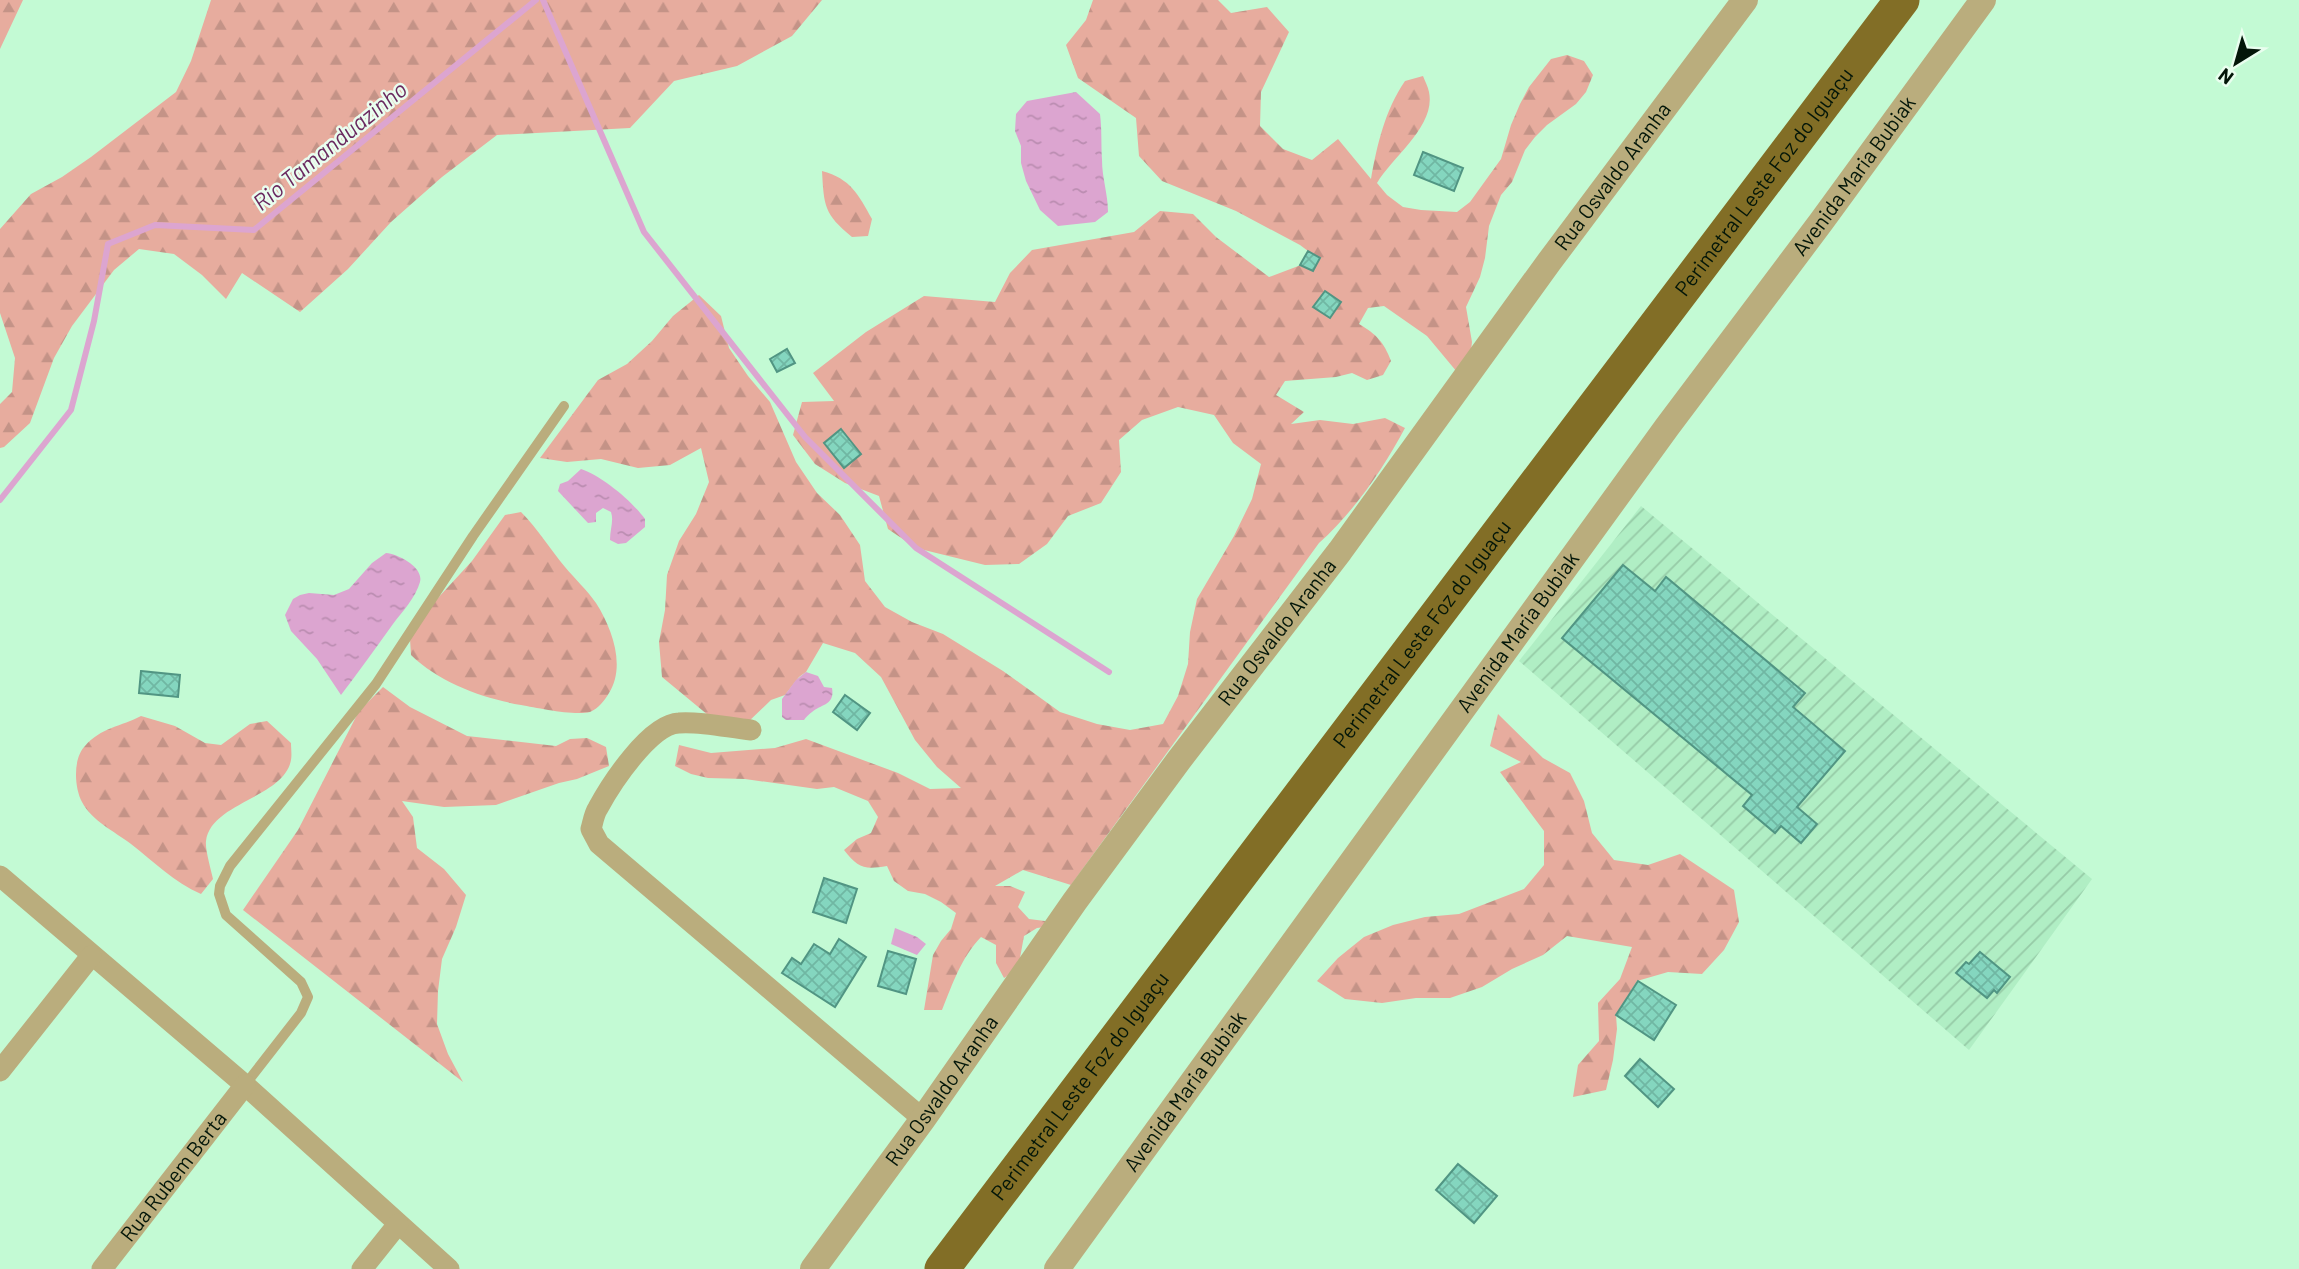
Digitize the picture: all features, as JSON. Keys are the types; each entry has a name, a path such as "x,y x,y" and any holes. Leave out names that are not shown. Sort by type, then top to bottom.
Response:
{"highway":[{"name":"Perimetral Leste Foz do Iguaçu","path":"942,1269 1902,0"}],"street":[{"name":"Rua Osvaldo Aranha","path":"813,1269 923,1119 1075,901 1340,551 1541,273 1745,0"},
{"name":"Avenida Maria Bubiak","path":"1057,1269 1651,449 1983,0"},
{"path":"751,730 678,722 665,727 653,735 625,768 596,810 591,829 599,844 923,1119"},
{"path":"0,876 245,1085 449,1269"},
{"path":"0,1071 91,956"},
{"name":"Rua Rubem Berta","path":"102,1269 245,1085"},
{"path":"362,1269 398,1224"}],"lane":[{"path":"245,1085 300,1013 308,997 301,982 226,915 219,894 220,886 230,866 376,684 473,536 564,406"}],"shaded area":[{"path":"1641,506 2092,879 1969,1050 1519,661"}],"green space":[{"path":"0,0 23,0 0,49"},
{"path":"211,0 822,0 792,36 737,66 674,81 630,128 497,135 442,177 391,222 348,269 300,312 242,273 226,299 202,275 174,254 139,249 114,270 72,326 54,358 30,423 0,448 0,404 12,392 15,358 0,313 0,229 31,194 91,157 176,92 191,61"},
{"path":"1093,0 1218,0 1231,13 1267,7 1289,32 1261,92 1260,126 1283,149 1312,160 1338,139 1371,179 1379,141 1398,92 1405,81 1423,76 1429,92 1426,117 1412,140 1377,183 1403,207 1421,210 1457,212 1470,202 1501,159 1520,104 1529,87 1551,59 1567,55 1584,61 1593,75 1586,92 1576,104 1547,125 1525,150 1512,182 1501,195 1489,226 1480,277 1466,307 1472,342 1470,359 1457,372 1427,336 1384,306 1368,308 1359,324 1379,339 1388,354 1391,361 1383,375 1367,380 1352,373 1285,381 1276,395 1304,412 1291,424 1320,420 1353,424 1385,418 1405,428 1367,489 1319,543 1071,885 1023,870 995,886 1010,886 1025,892 1018,907 1029,919 1045,921 1045,927 1037,928 1024,936 1018,969 1004,978 996,963 996,945 981,937 963,962 942,1010 924,1010 933,955 951,929 956,913 925,894 908,891 894,881 887,866 862,866 853,861 844,850 857,839 871,833 878,817 868,801 834,787 817,789 745,779 708,778 675,766 679,745 711,753 775,748 806,739 898,773 930,789 961,788 937,767 915,740 881,677 855,653 823,643 806,672 785,695 771,700 747,723 714,720 662,677 659,642 665,610 667,575 679,541 696,514 709,482 701,448 670,465 638,468 601,459 567,462 540,458 598,380 627,364 652,341 673,316 699,295 721,316 729,348 770,402 796,462 817,493 840,515 860,545 865,581 885,607 912,622 943,634 1003,671 1060,712 1097,724 1130,730 1163,724 1178,696 1188,664 1190,632 1197,599 1252,499 1261,464 1233,443 1214,415 1178,407 1142,420 1119,440 1121,472 1101,503 1068,516 1047,544 1019,564 985,565 916,548 888,529 879,496 845,483 815,464 793,435 802,402 834,401 813,373 866,332 924,296 995,302 1010,273 1032,250 1134,232 1160,211 1193,214 1216,237 1269,277 1301,265 1308,251 1300,245 1236,211 1162,181 1139,156 1136,118 1078,78 1066,45 1086,20"},
{"path":"822,171 840,178 858,195 872,219 868,236 852,237 831,215 825,201"},
{"path":"521,512 592,598 612,635 617,659 614,682 603,701 590,712 546,710 477,693 435,674 411,655 410,639 437,599 472,561 505,515"},
{"path":"383,687 410,707 467,736 556,746 570,739 587,738 606,747 609,766 496,805 444,807 402,801 413,817 417,848 444,869 466,895 442,959 437,1024 448,1054 463,1082 243,910 298,830 359,711"},
{"path":"1498,714 1543,758 1570,773 1584,801 1592,833 1614,860 1648,865 1680,854 1734,890 1739,922 1724,950 1702,974 1668,972 1637,981 1616,1015 1613,1060 1606,1090 1573,1097 1578,1065 1599,1041 1598,1003 1620,979 1632,947 1567,936 1543,955 1482,987 1450,998 1416,998 1382,1003 1345,999 1317,981 1338,958 1364,937 1393,925 1425,917 1459,914 1524,889 1544,865 1544,831 1500,772 1521,762 1490,746"},
{"path":"141,716 175,726 205,743 221,745 250,724 267,721 291,743 291,760 286,773 262,792 220,817 211,828 206,845 213,879 201,894 173,878 97,820 86,809 79,796 76,781 81,751 104,731"}],"water":[{"path":"1076,92 1100,114 1102,167 1108,212 1095,222 1058,226 1040,210 1026,181 1021,163 1021,146 1015,131 1016,114 1027,101"},
{"path":"581,469 616,490 645,519 645,527 626,543 618,544 610,540 611,512 603,508 596,513 596,522 588,523 558,491 560,484 568,481"},
{"path":"386,553 414,566 420,576 420,582 408,604 341,695 317,659 291,631 285,615 293,599 300,595 334,595 349,589 372,563"},
{"path":"806,672 818,676 824,687 832,688 832,698 804,720 786,720 782,717 782,699 796,680"},
{"path":"895,928 926,944 917,955 891,944"}],"building":[{"path":"1423,152 1463,168 1454,191 1414,175"},
{"path":"1308,251 1320,258 1313,271 1300,265"},
{"path":"1325,291 1341,302 1330,318 1313,307"},
{"path":"787,349 795,363 777,372 770,359"},
{"path":"841,429 861,454 844,468 824,443"},
{"path":"1623,565 1655,591 1666,577 1805,693 1793,707 1845,751 1797,807 1817,824 1801,843 1781,826 1775,833 1743,806 1752,795 1562,638"},
{"path":"141,671 180,675 178,697 139,693"},
{"path":"845,695 870,713 857,730 833,712"},
{"path":"824,878 857,889 846,923 813,912"},
{"path":"839,939 866,957 835,1007 782,973 792,958 801,964 814,944 830,954"},
{"path":"888,951 916,959 906,994 878,986"},
{"path":"1980,952 2010,977 1997,993 1994,990 1987,998 1956,973"},
{"path":"1638,981 1676,1005 1654,1040 1616,1015"},
{"path":"1640,1059 1674,1089 1658,1107 1625,1076"},
{"path":"1458,1164 1497,1196 1474,1223 1436,1190"}],"waterway":[{"name":"Rio Tamanduazinho","path":"0,500 71,410 94,321 108,244 155,225 254,230 536,0"},
{"path":"543,0 644,232 805,437 916,548 1109,672"}]}
